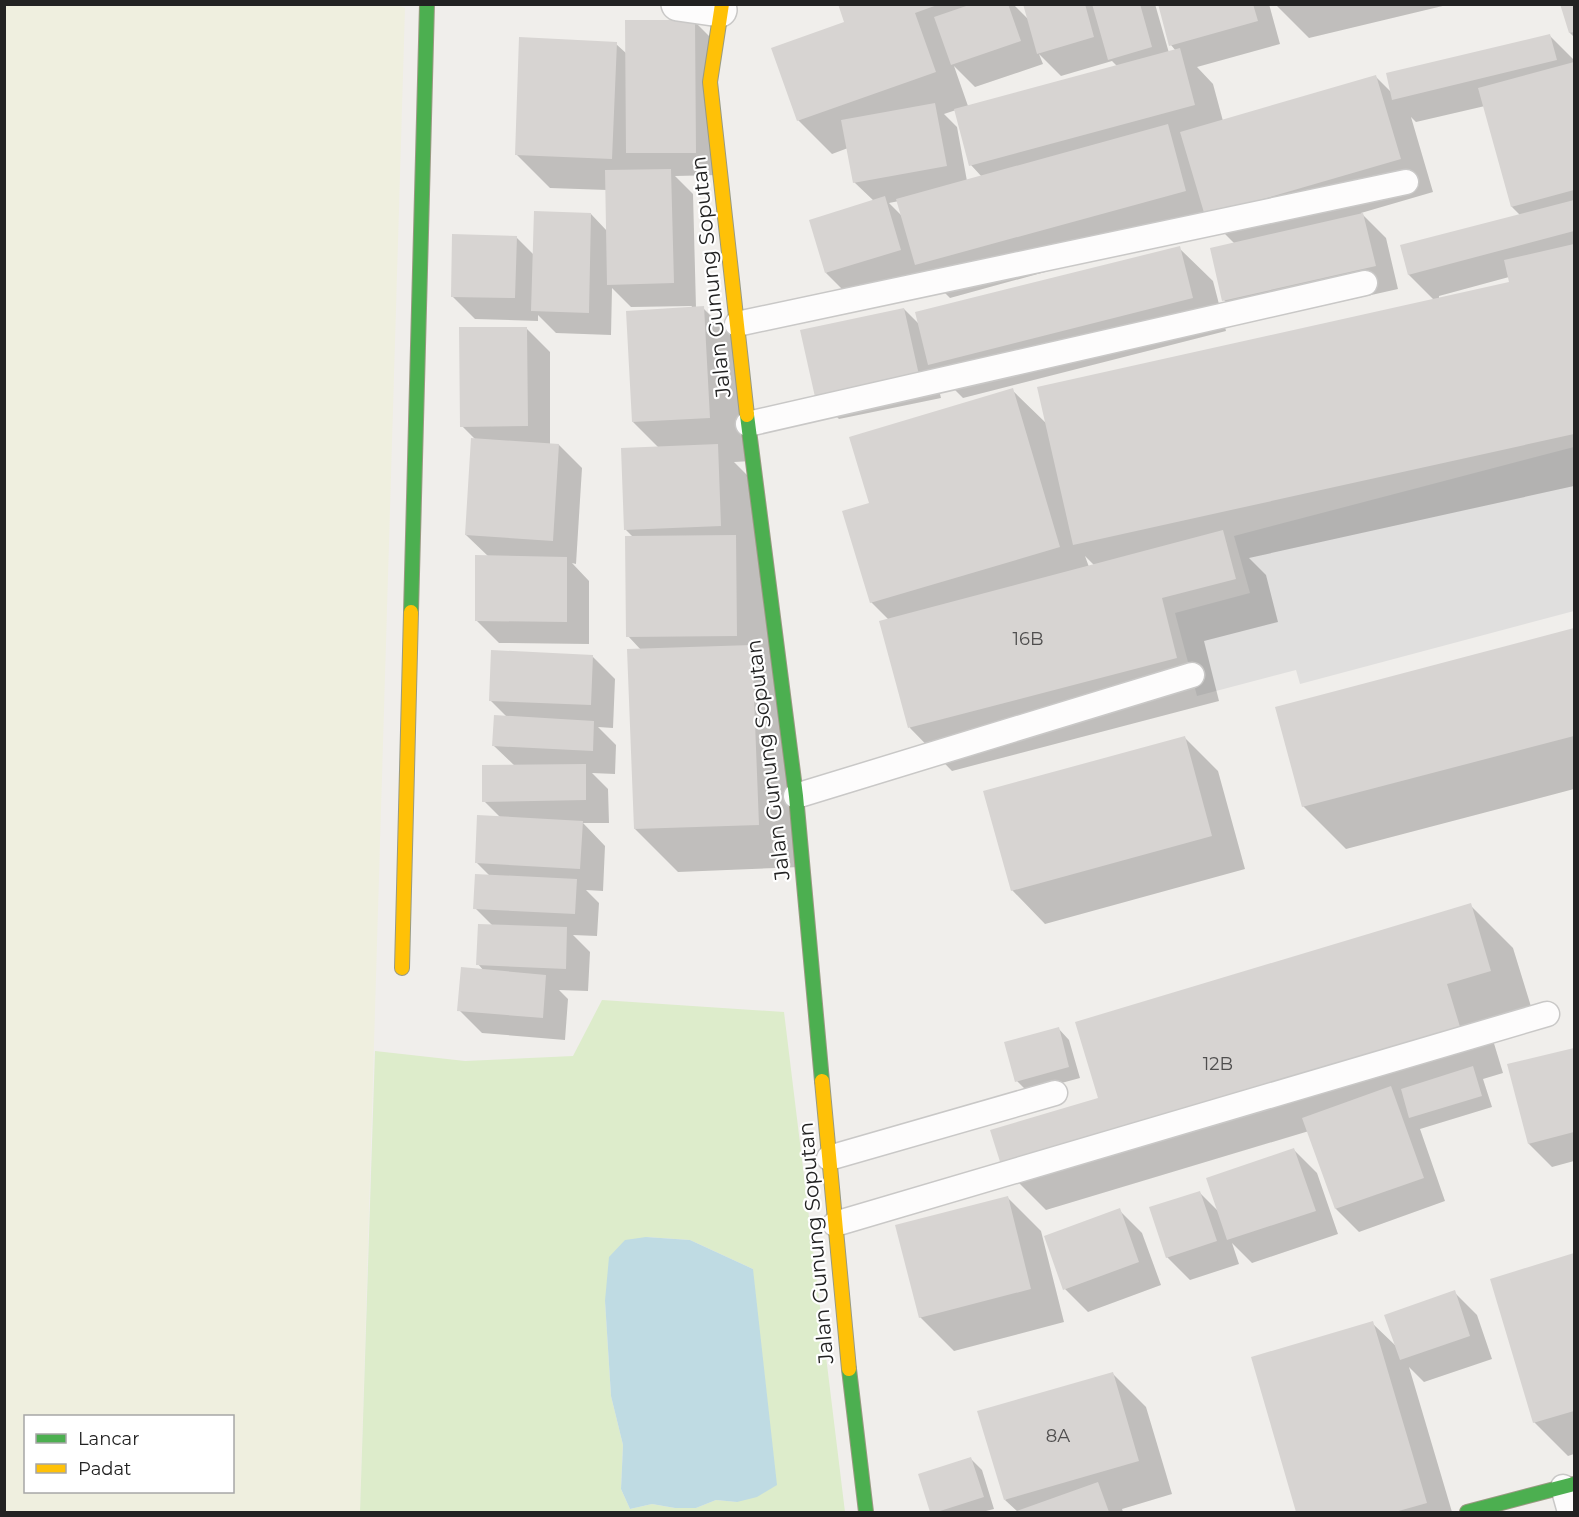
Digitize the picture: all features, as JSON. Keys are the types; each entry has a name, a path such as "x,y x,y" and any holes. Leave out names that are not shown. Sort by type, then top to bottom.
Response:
{"main road":[{"path":"402,968 427,4"},
{"name":"Jalan Gunung Soputan","path":"721,7 710,82 748,424 796,796 851,1392 866,1512"},
{"path":"1467,1512 1569,1485"}],"street":[{"path":"678,4 721,7"}],"lane":[{"path":"737,324 1406,182"},
{"path":"748,424 1365,283"},
{"path":"796,796 1192,675"},
{"path":"836,1224 1547,1014"},
{"path":"829,1158 1055,1093"},
{"path":"1569,1485 1570,1512"}],"green space":[{"path":"5,5 397,5 405,8 360,1512 5,1512"},
{"path":"602,1000 784,1012 845,1512 360,1512 375,1051 465,1061 573,1056","holes":["646,1237 690,1240 753,1269 737,1502 716,1500 696,1508 675,1508 652,1504 630,1509 621,1489 623,1445 611,1396 605,1301"]}],"shaded area":[{"path":"1574,447 1574,611 1300,684 1296,670 1197,696 1175,613 1250,593 1234,536"}],"water":[{"path":"646,1237 690,1240 753,1269 777,1485 757,1497 737,1502 716,1500 696,1508 675,1508 652,1504 630,1509 621,1489 623,1445 611,1396 605,1301 609,1257 625,1240"}],"building":[{"path":"838,4 940,4 915,13 936,72 797,121 771,48 844,22"},
{"path":"972,4 1008,4 1021,41 951,65 934,17"},
{"path":"1023,4 1085,4 1094,37 1037,54"},
{"path":"1092,4 1140,4 1152,47 1108,60"},
{"path":"1158,4 1253,4 1258,21 1169,46"},
{"path":"1560,4 1574,4 1574,32 1569,33"},
{"path":"625,20 695,20 696,153 626,153"},
{"path":"1550,34 1557,60 1392,100 1386,73"},
{"path":"519,37 617,42 612,159 515,155"},
{"path":"1180,48 1195,105 969,166 954,109"},
{"path":"1574,62 1574,190 1511,207 1478,88"},
{"path":"1376,75 1401,159 1205,216 1180,132"},
{"path":"935,103 947,166 853,183 841,120"},
{"path":"1168,124 1186,191 915,265 896,199"},
{"path":"671,169 674,283 607,285 605,170"},
{"path":"885,196 901,250 825,273 809,220"},
{"path":"1574,200 1574,231 1408,275 1400,245"},
{"path":"534,211 591,213 589,313 531,311"},
{"path":"1363,213 1376,266 1222,301 1210,248"},
{"path":"452,234 517,236 515,298 451,297"},
{"path":"1574,244 1574,434 1073,545 1037,387 1509,282 1504,260"},
{"path":"1180,246 1193,298 928,365 915,312"},
{"path":"704,306 710,418 632,422 626,311"},
{"path":"904,308 919,375 815,397 800,330"},
{"path":"459,327 527,327 528,426 460,427"},
{"path":"1013,388 1060,547 870,603 842,511 869,503 849,437"},
{"path":"471,438 559,444 553,541 465,535"},
{"path":"718,444 721,526 624,530 621,448"},
{"path":"1223,530 1236,579 1162,598 1177,658 908,728 879,621"},
{"path":"736,535 737,636 626,637 625,536"},
{"path":"475,555 567,557 567,622 475,621"},
{"path":"1574,628 1574,736 1302,807 1275,707"},
{"path":"752,645 759,825 634,829 627,649"},
{"path":"491,650 593,655 591,705 489,701"},
{"path":"494,715 594,721 593,751 492,746"},
{"path":"1185,736 1212,836 1011,891 983,791"},
{"path":"586,764 586,800 482,802 482,765"},
{"path":"477,815 583,821 580,869 475,863"},
{"path":"475,874 577,879 575,914 473,909"},
{"path":"1471,903 1491,971 1447,984 1461,1030 1002,1168 990,1130 1098,1098 1075,1022"},
{"path":"478,924 567,927 566,969 476,965"},
{"path":"461,967 546,975 543,1018 457,1011"},
{"path":"1059,1027 1069,1067 1015,1082 1004,1042"},
{"path":"1574,1048 1574,1132 1528,1144 1507,1064"},
{"path":"1473,1066 1482,1096 1409,1118 1401,1089"},
{"path":"1391,1086 1424,1178 1335,1209 1302,1118"},
{"path":"1294,1148 1316,1211 1227,1240 1206,1178"},
{"path":"1200,1191 1217,1241 1166,1258 1149,1207"},
{"path":"1008,1196 1031,1289 919,1318 895,1225"},
{"path":"1120,1208 1139,1262 1063,1290 1044,1236"},
{"path":"1574,1253 1574,1411 1533,1423 1490,1279"},
{"path":"1455,1290 1470,1336 1400,1360 1384,1315"},
{"path":"1373,1321 1427,1503 1395,1512 1296,1512 1251,1357"},
{"path":"1113,1372 1139,1461 1004,1500 977,1411"},
{"path":"971,1457 984,1497 937,1512 930,1512 918,1474"},
{"path":"1098,1482 1109,1512 1014,1512"}],"traffic: fast":[{"path":"411,612 427,4"},
{"path":"747,415 796,796 822,1081"},
{"path":"849,1369 866,1512"},
{"path":"1467,1512 1574,1484"}],"traffic: slow":[{"path":"722,4 710,82 747,415"},
{"path":"402,968 411,612"},
{"path":"822,1081 849,1369"}]}
